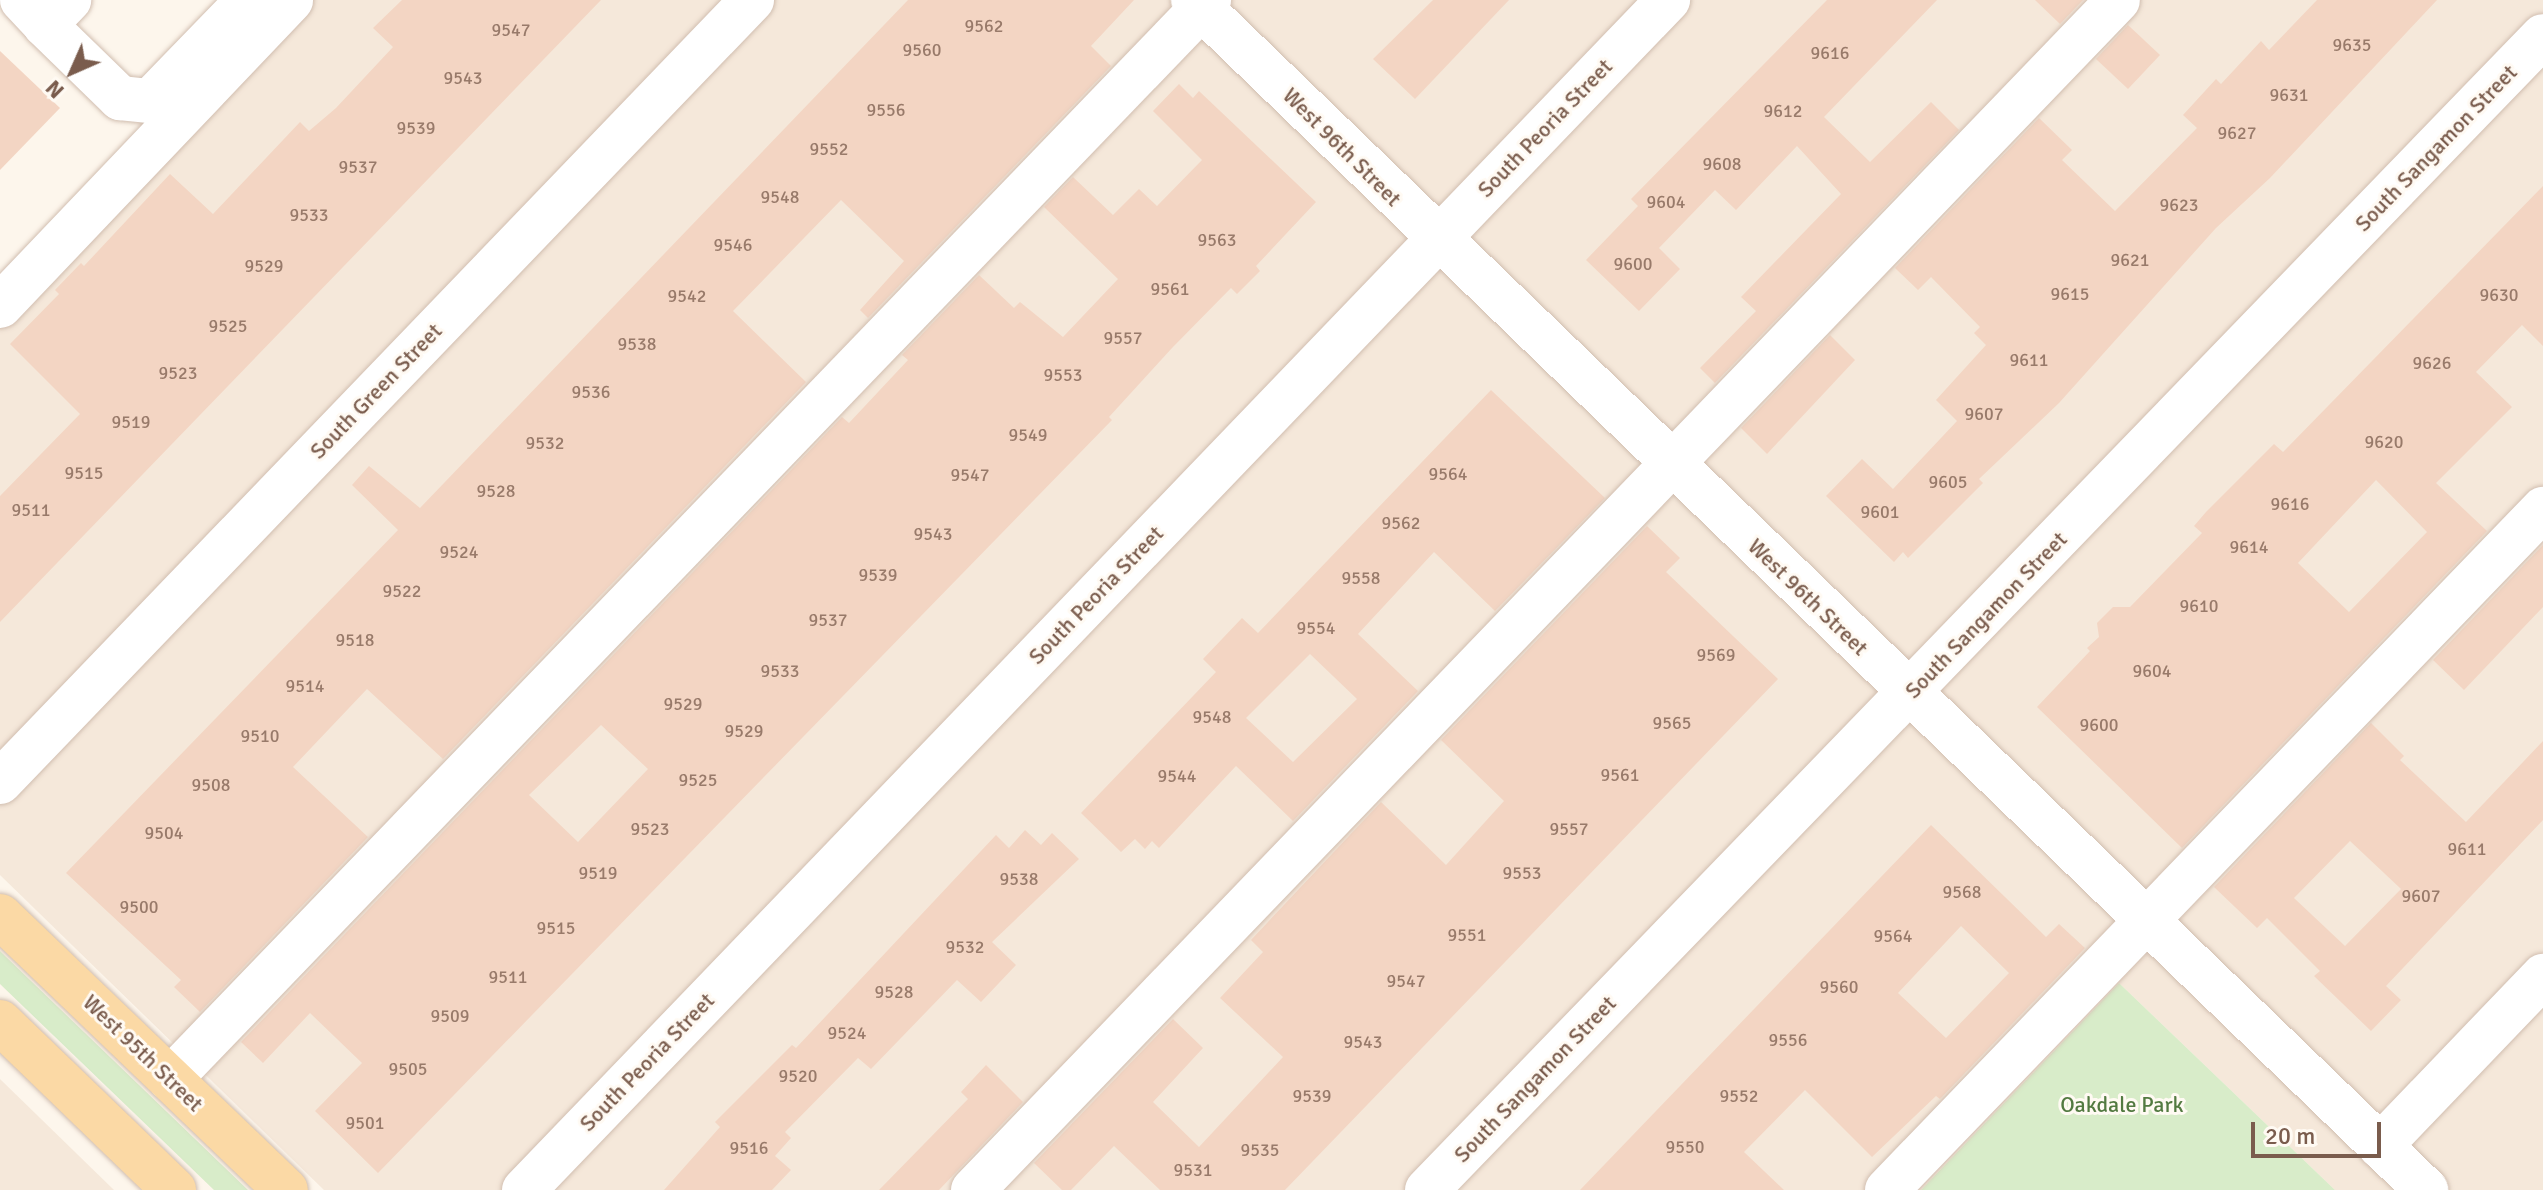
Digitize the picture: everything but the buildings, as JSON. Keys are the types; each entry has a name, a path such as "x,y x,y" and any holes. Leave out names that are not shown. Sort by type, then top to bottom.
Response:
{"main road":[{"name":"West 95th Street","path":"0,916 286,1190"},
{"path":"0,1022 174,1190"}],"street":[{"path":"45,8 120,98 150,101 248,0"},
{"path":"0,306 291,0"},
{"name":"South Green Street","path":"0,782 752,0"},
{"name":"South Peoria Street","path":"524,1190 1668,0"},
{"path":"973,1190 2118,0"},
{"path":"170,1079 1201,3"},
{"name":"West 96th Street","path":"1201,3 1437,241 2426,1190"},
{"name":"South Sangamon Street","path":"1427,1190 2543,36"},
{"path":"1887,1190 2543,509"},
{"path":"2380,1146 2543,976"}],"shaded area":[{"path":"269,0 2543,0 2543,1190 2335,1190 2119,983 1921,1190 324,1190 0,875 0,283"},
{"path":"0,1079 114,1190 0,1190"}],"green space":[{"path":"0,951 248,1190 214,1190 0,984"},
{"name":"Oakdale Park","path":"2119,983 2335,1190 1921,1190"}]}
